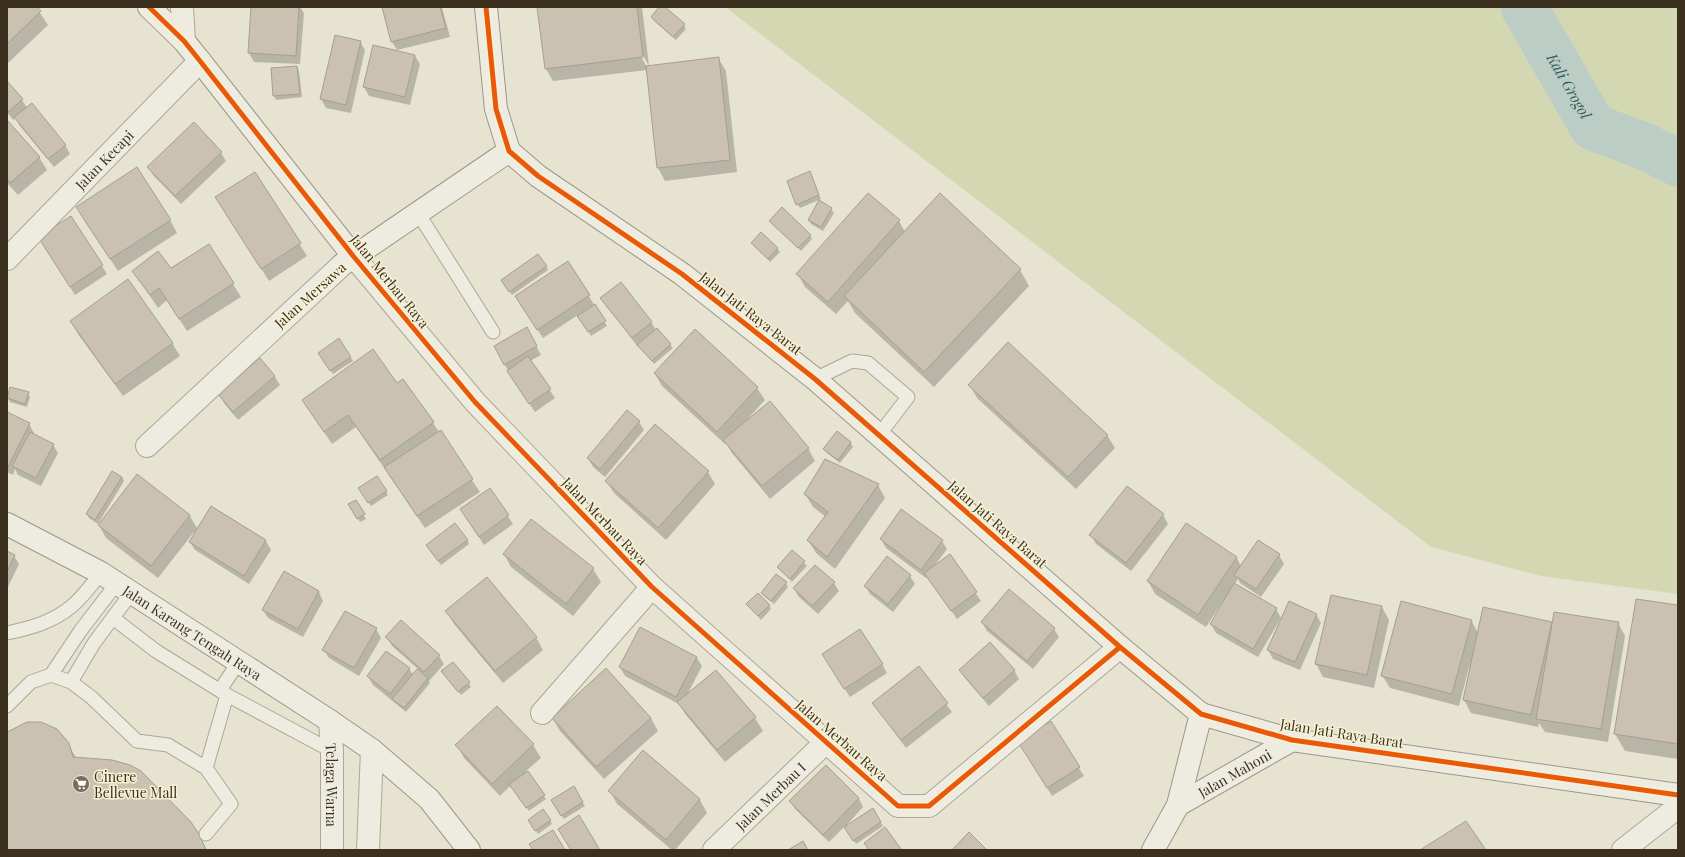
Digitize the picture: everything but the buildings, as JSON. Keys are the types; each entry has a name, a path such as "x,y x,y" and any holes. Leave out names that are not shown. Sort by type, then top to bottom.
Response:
{"street":[{"name":"Jalan Merbau Raya","path":"149,7 184,41 200,61 348,261 475,402 652,587 898,806 929,806 1120,647"},
{"path":"182,7 184,41"},
{"path":"486,7 496,109 508,151"},
{"name":"Jalan Kecapi","path":"7,258 200,61"},
{"name":"Jalan Mersawa","path":"147,446 348,261 508,151"},
{"name":"Jalan Jati Raya Barat","path":"508,151 538,176 682,274 815,379 1120,647 1202,714 1292,740 1678,795"},
{"name":"Jalan Karang Tengah Raya","path":"7,524 116,583 330,721 372,750 429,799 469,850"},
{"path":"542,713 652,587"},
{"name":"Jalan Mahoni","path":"1153,850 1178,805 1202,714"},
{"name":"Telaga Warna","path":"330,721 332,751 332,850"},
{"name":"Jalan Mahoni","path":"1178,805 1292,740"},
{"name":"Jalan Merbau I","path":"714,850 826,742"},
{"path":"368,850 372,750"},
{"path":"1623,850 1678,807"}],"lane":[{"path":"418,213 493,332"},
{"path":"815,379 852,361 868,363 908,397 879,435"},
{"path":"71,682 94,643 112,618 116,583"},
{"path":"7,633 28,629 54,619 73,605 116,583"},
{"path":"7,706 31,682 51,675 80,630 116,583"},
{"path":"112,618 156,651 223,692 332,751"},
{"path":"206,768 223,692 238,663"},
{"path":"51,675 71,682 91,697 137,742 168,744 206,768 231,804 206,834"}],"green space":[{"path":"725,7 1678,7 1678,594 1541,576 1431,547"}],"waterway":[{"name":"Kali Grogol","path":"1524,7 1593,127 1646,147 1678,163"}],"cycle path":[{"path":"149,7 184,41 354,257 475,402 652,587 898,806 929,806 1120,647"},
{"path":"486,7 496,109 509,151 538,176 682,274 815,379 1120,647 1201,714 1292,740 1678,795"}],"place":[{"name":"Cinere Bellevue Mall","path":"81,784"}]}
